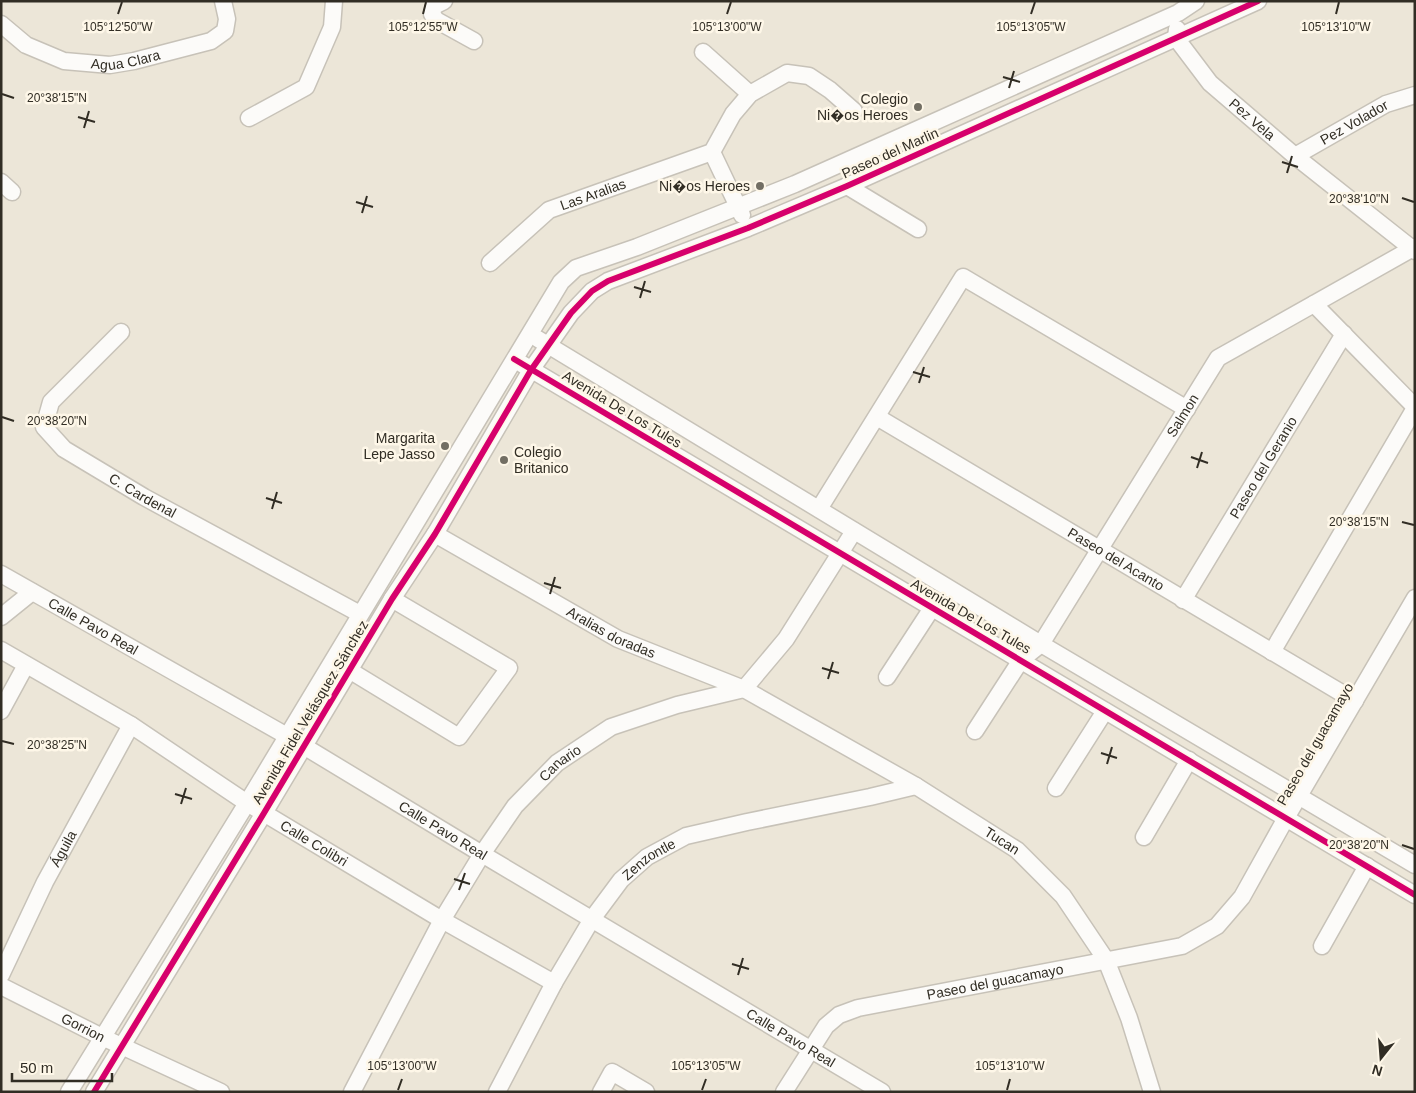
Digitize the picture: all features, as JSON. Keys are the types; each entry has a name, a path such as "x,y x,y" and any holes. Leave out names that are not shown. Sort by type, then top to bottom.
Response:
{"street":[{"name":"Agua Clara","path":"1,24 26,45 64,61 110,65 134,61 211,41 225,31 227,19 223,1"},
{"path":"249,118 306,87 332,27 334,1"},
{"path":"444,1 434,6 432,14 436,20 474,41"},
{"name":"Paseo del Marlin","path":"530,334 561,282 576,268 637,247 795,184 1178,7 1196,1"},
{"name":"Paseo del Marlin","path":"548,344 571,313 587,296 608,281 748,228 847,186 1258,1"},
{"path":"1176,38 1178,7"},
{"name":"Pez Vela","path":"1176,38 1210,83 1295,156 1414,249"},
{"path":"703,52 750,94"},
{"path":"748,228 712,152 733,114 750,94 787,73 809,76 830,90 854,111"},
{"name":"Pez Volador","path":"1295,156 1386,104 1415,95"},
{"path":"967,106 978,127"},
{"name":"Las Aralias","path":"490,263 549,210 712,152"},
{"path":"847,186 918,229"},
{"name":"Salmon","path":"975,731 1021,660 1041,644 1218,358 1414,249"},
{"path":"819,509 963,277 1187,409"},
{"path":"1272,652 1415,408 1314,304"},
{"name":"C. Cardenal","path":"121,332 51,402 44,427 64,449 136,492 360,614"},
{"name":"Avenida De Los Tules","path":"530,334 1041,644 1415,865"},
{"name":"Avenida Fidel Velásquez Sánchez","path":"69,1092 247,803 530,334"},
{"name":"Paseo del Geranio","path":"1183,600 1344,334"},
{"name":"Avenida Fidel Velásquez Sánchez","path":"94,1092 392,599 435,534 548,344"},
{"name":"Avenida De Los Tules","path":"514,359 1415,895"},
{"name":"Paseo del Acanto","path":"877,417 1355,701"},
{"path":"744,689 786,639 854,531"},
{"name":"Aralias doradas","path":"435,534 618,638 744,689"},
{"name":"Calle Pavo Real","path":"1,574 287,736 882,1092"},
{"path":"1,617 32,592"},
{"name":"Paseo del guacamayo","path":"784,1092 826,1026 839,1015 858,1008 1182,946 1217,926 1242,897 1415,598"},
{"path":"350,670 459,737 509,668 392,599"},
{"path":"887,677 932,608"},
{"name":"Calle Colibri","path":"1,650 130,725 247,803 442,920 554,983"},
{"path":"1,711 26,665"},
{"name":"Tucan","path":"744,689 916,786 1017,850 1063,896 1106,960 1129,1018 1147,1090"},
{"name":"Canario","path":"352,1092 442,920 482,854 515,806 557,763 611,727 677,705 744,689"},
{"path":"1056,788 1105,711"},
{"name":"Águila","path":"1,975 45,882 130,725"},
{"path":"1144,837 1189,760"},
{"name":"Zenzontle","path":"497,1092 554,983 592,918 621,880 647,857 686,836 916,786"},
{"path":"1322,946 1367,866"},
{"name":"Gorrion","path":"1,986 102,1037 221,1092"},
{"path":"601,1092 612,1072 646,1092"}],"cycle path":[{"path":"94,1092 392,599 435,534 531,370 571,313 592,291 608,281 748,228 847,186 1258,1"},
{"path":"514,359 1415,895"}],"place":[{"name":"Colegio Ni�os Heroes","path":"918,107"},
{"name":"Ni�os Heroes","path":"760,186"},
{"name":"Margarita Lepe Jasso","path":"445,446"},
{"name":"Colegio Britanico","path":"504,460"}]}
